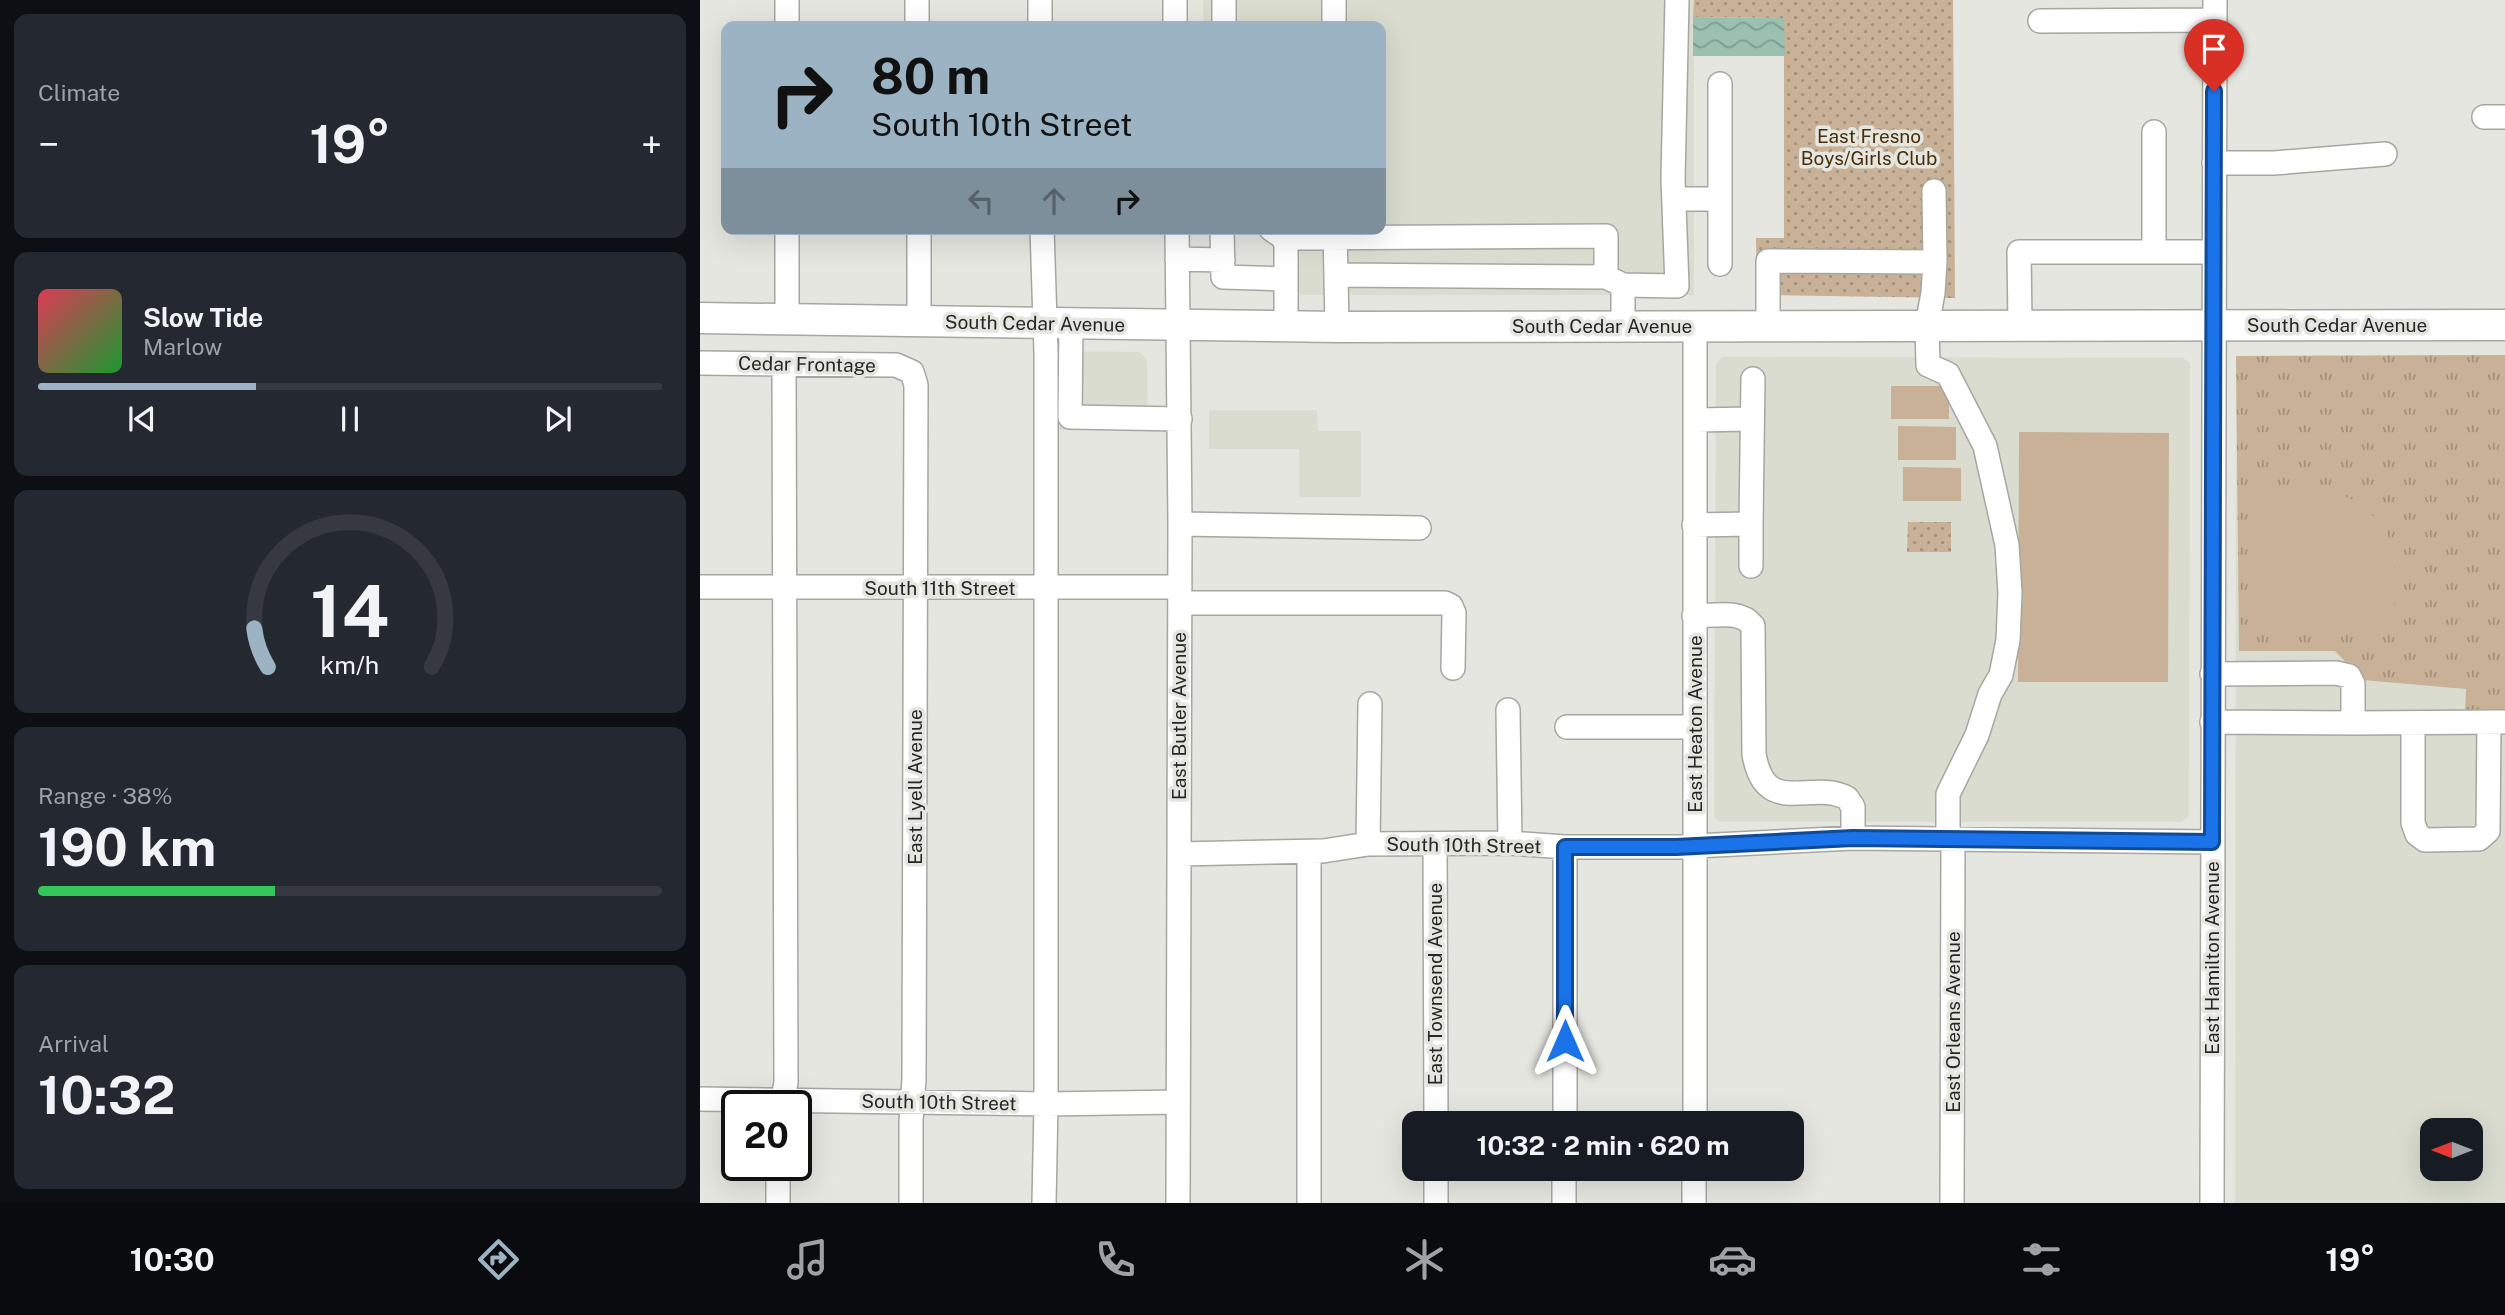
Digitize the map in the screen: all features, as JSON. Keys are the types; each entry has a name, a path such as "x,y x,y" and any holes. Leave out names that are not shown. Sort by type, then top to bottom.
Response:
{"main road":[{"name":"South Cedar Avenue","path":"700,318 1337,327 2505,325"}],"street":[{"path":"786,0 787,21"},
{"path":"917,0 917,21"},
{"path":"1040,0 1041,21"},
{"path":"1175,0 1175,21"},
{"path":"1224,0 1224,21"},
{"path":"1334,0 1334,21"},
{"path":"1336,275 1614,281 1677,286 1674,199 1677,0"},
{"path":"2040,21 2215,10"},
{"name":"East Hamilton Avenue","path":"2212,1203 2215,10"},
{"path":"1720,84 1720,264"},
{"path":"2154,132 2154,252"},
{"path":"2214,163 2274,163 2385,153"},
{"path":"1927,325 1935,262 1934,191"},
{"path":"1674,199 1719,199"},
{"path":"1386,234 1606,236 1623,325"},
{"path":"787,235 787,319"},
{"path":"919,235 919,322"},
{"path":"1043,235 1070,417 1180,419"},
{"name":"East Butler Avenue","path":"1177,235 1180,419 1178,1203"},
{"path":"1222,235 1223,277 1285,279"},
{"path":"1278,235 1286,246 1286,326"},
{"path":"1335,235 1337,327"},
{"path":"2020,324 2019,253 2214,252"},
{"path":"1177,259 1223,260"},
{"path":"1768,325 1768,261 1935,262"},
{"path":"1044,1203 1046,588 1058,324"},
{"name":"East Heaton Avenue","path":"1695,325 1695,1111"},
{"name":"East Orleans Avenue","path":"1927,325 1928,365 1948,374 1985,446 2007,545 2010,593 2008,640 2001,675 1990,694 1978,735 1948,794 1952,1203"},
{"name":"Cedar Frontage","path":"700,363 896,365 912,372"},
{"path":"784,364 785,1090"},
{"name":"East Lyell Avenue","path":"911,1203 916,385 912,372"},
{"path":"1751,566 1753,379"},
{"path":"1695,420 1752,419"},
{"path":"1180,524 1419,528"},
{"path":"1694,525 1751,524"},
{"name":"South 11th Street","path":"700,587 1046,588 1445,603 1451,606 1454,613 1453,668"},
{"path":"1694,616 1738,616 1747,619 1753,626 1754,754 1760,774 1777,792 1833,794 1847,798 1853,807 1853,838"},
{"path":"2212,674 2349,676 2353,684 2354,723"},
{"path":"1368,844 1370,704"},
{"path":"1508,710 1510,843"},
{"path":"2212,722 2497,722 2488,831 2479,839 2426,840 2417,834 2413,823 2413,723"},
{"path":"1566,727 1694,727"},
{"name":"South 10th Street","path":"1179,854 1309,852 1368,844 1510,843 1565,847 1853,838 2212,842"},
{"name":"East Townsend Avenue","path":"1435,844 1436,1111"},
{"path":"1565,847 1565,1111"},
{"path":"1309,852 1309,1203"},
{"name":"South 10th Street","path":"700,1099 721,1100"},
{"name":"South 10th Street","path":"812,1103 1178,1102"},
{"path":"778,1181 778,1203"},
{"path":"1436,1181 1436,1203"},
{"path":"1564,1181 1564,1203"},
{"path":"1694,1203 1695,1181"}],"shaded area":[{"path":"1203,0 1694,0 1694,295 1297,295 1297,235 1386,235 1386,21 1204,21"},
{"path":"1053,351 1139,352 1147,359 1148,429 1052,430"},
{"path":"2505,355 2505,1203 2235,1203 2236,356"},
{"path":"1722,357 2183,358 2190,363 2189,815 2182,822 1721,822 1714,817 1716,364"},
{"path":"1209,410 1317,410 1318,431 1361,431 1361,497 1299,497 1299,449 1209,449"}],"green space":[{"name":"East Fresno Boys/Girls Club","path":"1694,0 1953,0 1955,298 1757,295 1756,238 1784,238 1784,18 1693,17"},
{"path":"2505,355 2505,713 2465,714 2466,689 2363,680 2335,651 2239,651 2236,356"},
{"path":"1891,386 1949,386 1949,419 1891,419"},
{"path":"1898,426 1956,427 1956,460 1898,460"},
{"path":"2019,432 2169,433 2168,682 2018,682"},
{"path":"1903,467 1961,468 1961,501 1903,501"},
{"path":"2257,490 2335,493 2359,502 2380,523 2394,548 2394,630 2269,631 2256,618"},
{"path":"1908,522 1951,522 1951,552 1907,552"}],"water":[{"path":"1693,17 1784,18 1785,56 1693,56"}],"route":[{"path":"1565,1041 1565,847 1676,847 1853,838 2212,842 2214,91"}]}
